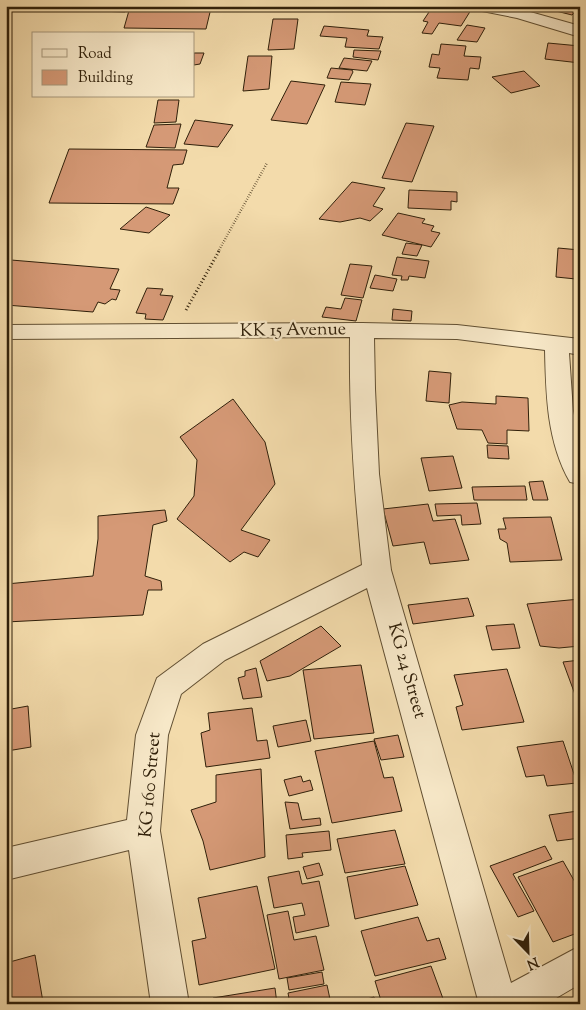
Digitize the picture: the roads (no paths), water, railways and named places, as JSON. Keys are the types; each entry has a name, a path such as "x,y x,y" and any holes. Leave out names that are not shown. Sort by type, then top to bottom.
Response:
{"street":[{"path":"483,6 521,14 580,32"},
{"name":"KK 15 Avenue","path":"6,332 362,330 457,332 568,346"},
{"name":"KG 24 Street","path":"362,330 362,389 366,474 377,570 498,1004"},
{"path":"568,346 558,402 576,463"},
{"name":"KG 160 Street","path":"170,1004 143,830 152,735 168,687 214,652 377,570"},
{"path":"6,864 143,830"},
{"path":"509,1004 580,964"}]}
